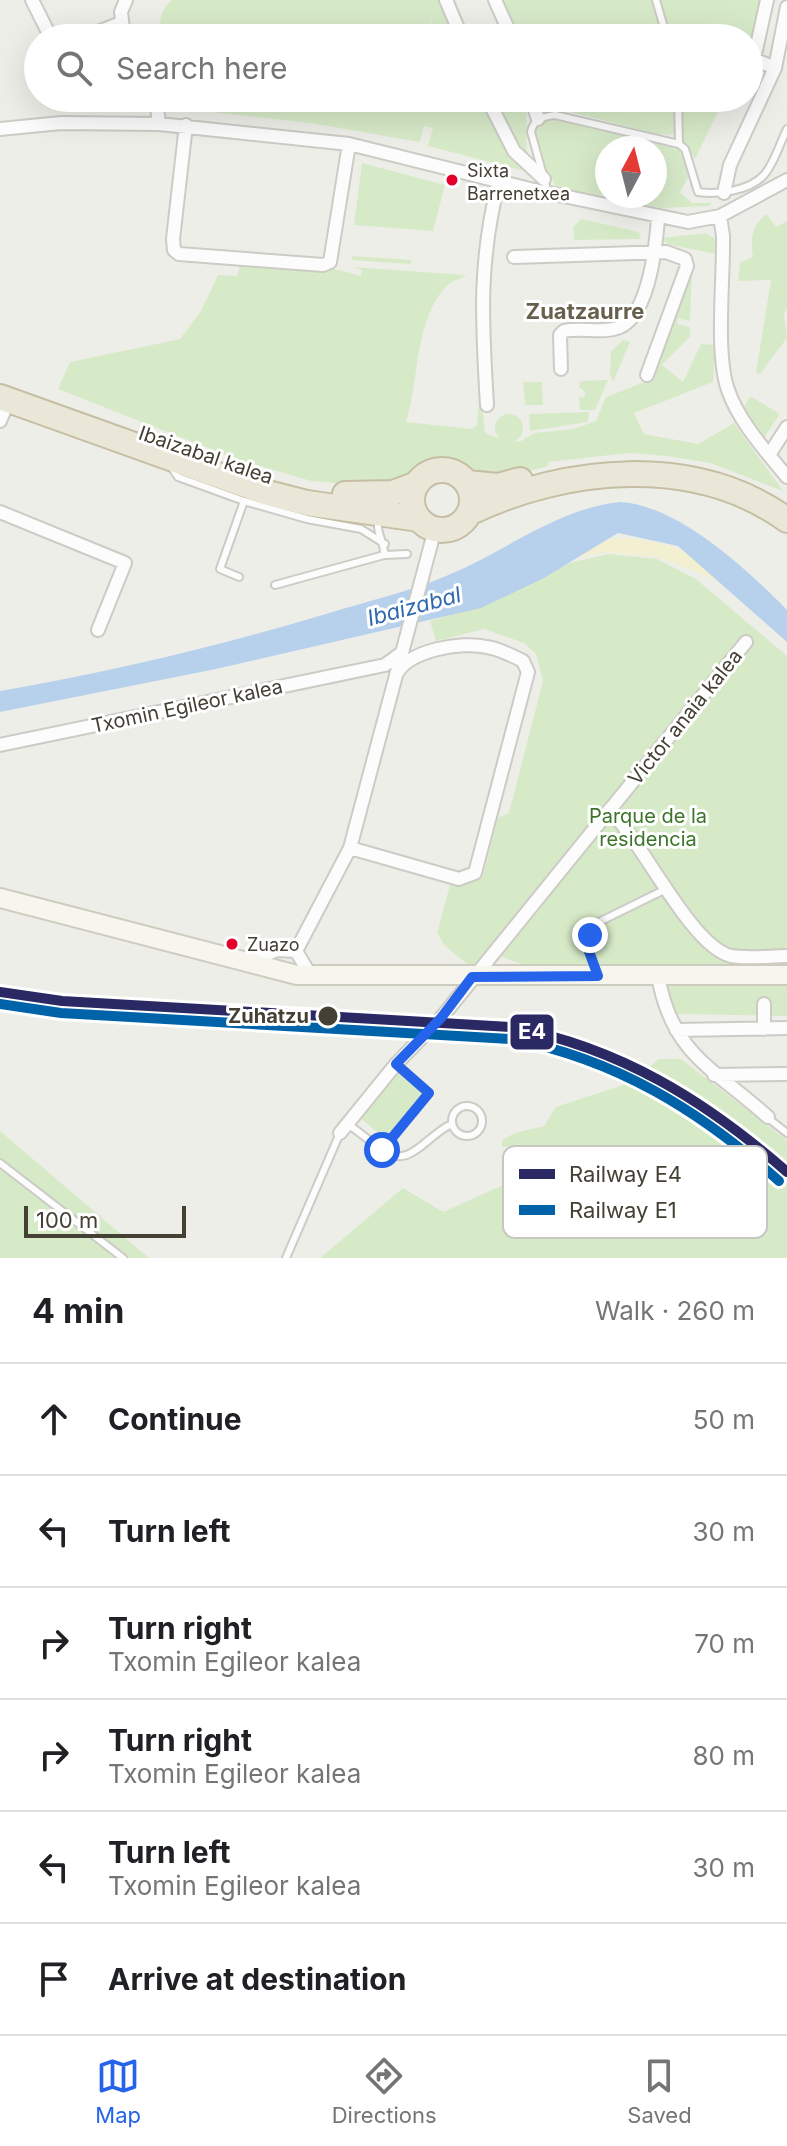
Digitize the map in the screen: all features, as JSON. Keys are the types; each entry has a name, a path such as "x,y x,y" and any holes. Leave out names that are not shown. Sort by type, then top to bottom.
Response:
{"highway":[{"name":"Ibaizabal kalea","path":"2,400 287,499 409,520"},
{"name":"Ibaizabal kalea","path":"2,400 291,485 373,495 393,493 417,484"},
{"path":"467,483 498,486 600,461 682,465 757,489 787,505"},
{"path":"469,513 472,503 467,483 460,476 441,470 431,472 417,484 409,520 455,527 469,513 490,503 568,481 640,473 712,485 753,500 787,520"}],"street":[{"path":"32,0 44,24"},
{"path":"121,23 126,0"},
{"path":"446,0 456,24"},
{"path":"495,0 506,24"},
{"path":"762,24 767,0"},
{"path":"763,94 775,68 787,7"},
{"path":"763,63 775,68"},
{"path":"158,112 159,124"},
{"path":"494,112 514,151 544,179"},
{"path":"536,112 538,119"},
{"path":"724,193 730,165 755,112"},
{"path":"0,129 61,123 186,125 349,144 658,221 688,222 720,216 787,180"},
{"path":"186,125 173,239 174,250 179,254 323,265 330,262 349,144"},
{"path":"487,405 481,284 483,255 499,181"},
{"path":"720,216 723,236 723,367 727,387 739,413 787,477"},
{"path":"561,369 560,335 564,331 622,326 636,313 654,254 658,221"},
{"path":"514,257 666,252 685,259 687,266 647,375"},
{"path":"769,455 787,427"},
{"path":"0,512 125,563 98,630"},
{"path":"296,951 350,848 397,672 408,654 407,635 426,562 409,520"},
{"name":"Victor anaia kalea","path":"472,977 746,642"},
{"path":"350,848 459,879 475,873 528,672 523,661 485,646 408,654 392,664 374,668"},
{"path":"374,668 397,672"},
{"name":"Txomin Egileor kalea","path":"0,745 374,668"},
{"path":"609,810 622,821 664,890 729,956 787,956"},
{"path":"0,898 246,963 311,976 787,975"},
{"path":"246,963 265,953 296,951"},
{"path":"296,951 311,976"},
{"path":"658,976 676,1030 697,1060 768,1117"},
{"path":"344,1128 396,1064 441,1018 472,977"},
{"path":"764,1004 764,1029"},
{"path":"676,1030 787,1028"},
{"path":"714,1075 787,1074"}],"lane":[{"path":"656,0 663,24"},
{"path":"678,112 679,144"},
{"path":"548,193 531,132 538,119 555,115 679,144 685,149 698,192 724,193 765,174 787,129"},
{"path":"164,457 178,477 307,519 361,529 409,520"},
{"path":"239,577 220,569 244,501"},
{"path":"384,555 385,544 378,530 409,520"},
{"path":"361,529 385,544"},
{"path":"275,585 384,555 407,554"},
{"path":"598,976 587,946 599,922 664,890"},
{"path":"382,1150 429,1093 396,1064"},
{"path":"471,1105 482,1116 482,1126 471,1136 457,1133 452,1124 453,1114 461,1106 471,1105"},
{"path":"768,1117 787,1133"},
{"path":"286,1258 344,1128 398,1159 408,1157 436,1131 452,1124"},
{"path":"0,1163 123,1258"}],"green space":[{"path":"172,0 455,0 465,24 432,24 430,15 431,24 161,24 165,9"},
{"path":"498,0 763,0 755,24 508,24"},
{"path":"211,112 486,112 507,152 532,173 428,146 433,128 424,126 420,142 311,123"},
{"path":"502,112 526,112 530,162 522,155"},
{"path":"571,112 718,112 695,159 677,131 671,135"},
{"path":"553,118 626,136 595,136 595,194 557,188 537,153 533,130"},
{"path":"667,146 679,149 689,176 680,192 692,203 711,203 710,206 667,208"},
{"path":"362,163 445,185 433,231 354,225"},
{"path":"767,214 776,227 787,221 787,308 784,314 787,338 759,375 756,372 771,280 738,281 740,263 753,257 755,228"},
{"path":"581,219 639,232 641,239 574,240 573,227"},
{"path":"706,233 715,239 716,254 667,244 662,238"},
{"path":"352,256 411,260 411,264 352,260"},
{"path":"246,262 331,268 361,276 362,270 352,267 466,275 450,283 438,296 430,312 406,422 472,429 477,425 480,390 485,433 508,442 521,441 534,433 573,429 596,421 606,397 655,378 661,345 684,278 692,270 690,321 678,318 677,324 690,327 690,337 662,365 683,382 701,344 715,345 713,382 634,413 644,434 698,444 734,423 783,491 710,463 629,453 548,462 548,466 500,479 441,463 425,467 386,487 311,481 236,459 58,389 70,362 180,339 201,311 218,275 237,276 240,265"},
{"path":"623,340 630,342 613,382 610,374 611,352"},
{"path":"608,380 595,410 580,410 579,396 583,398 586,393 579,387 580,381"},
{"path":"523,382 542,382 543,405 525,405"},
{"path":"750,396 780,414 763,439 742,411"},
{"path":"589,412 588,422 530,431 529,414"},
{"path":"509,414 519,418 523,428 519,438 509,442 499,438 495,428 499,418"},
{"name":"Parque de la residencia","path":"609,554 657,559 696,579 787,656 787,969 540,971 497,955 471,967 445,946 437,933 450,885 463,886 483,876 498,818 509,813 543,681 536,654 524,643 484,629 436,641 430,621 493,602 569,563"},
{"path":"787,983 787,1016 676,1014 666,986"},
{"path":"516,1032 576,1046 644,1073 658,1059 681,1059 787,1140 787,1258 320,1258 403,1188 443,1212 503,1185 503,1238 767,1238 767,1146 502,1147 502,1140 515,1133 544,1126 556,1107 629,1083 621,1070 501,1033"},
{"path":"399,1071 424,1093 386,1139 360,1118"},
{"path":"0,1131 149,1258 0,1258"}],"sand":[{"path":"625,538 683,550 709,564 729,585 657,557 607,552 550,562 595,541"}],"water":[{"name":"Ibaizabal","path":"620,502 665,514 732,559 787,610 787,642 678,546 618,533 544,578 481,608 216,669 0,712 0,691 205,647 406,590 474,563 554,521 597,506"}],"rail line":[{"name":"E4","path":"0,992 62,1001 512,1027 589,1048 625,1063 692,1100 756,1146"},
{"name":"E1","path":"0,1004 61,1013 511,1039 549,1048 621,1074 687,1110 737,1146"},
{"name":"E4","path":"767,1155 787,1172"},
{"name":"E1","path":"767,1171 779,1181"}],"place":[{"name":"Sixta Barrenetxea","path":"452,180"},
{"name":"Zuazo","path":"232,944"},
{"name":"Zuhatzu","path":"328,1016"}],"district":[{"name":"Zuatzaurre","path":"585,311"}],"route":[{"path":"382,1150 429,1093 396,1064 441,1018 472,977 598,976 587,946 590,935"}]}
